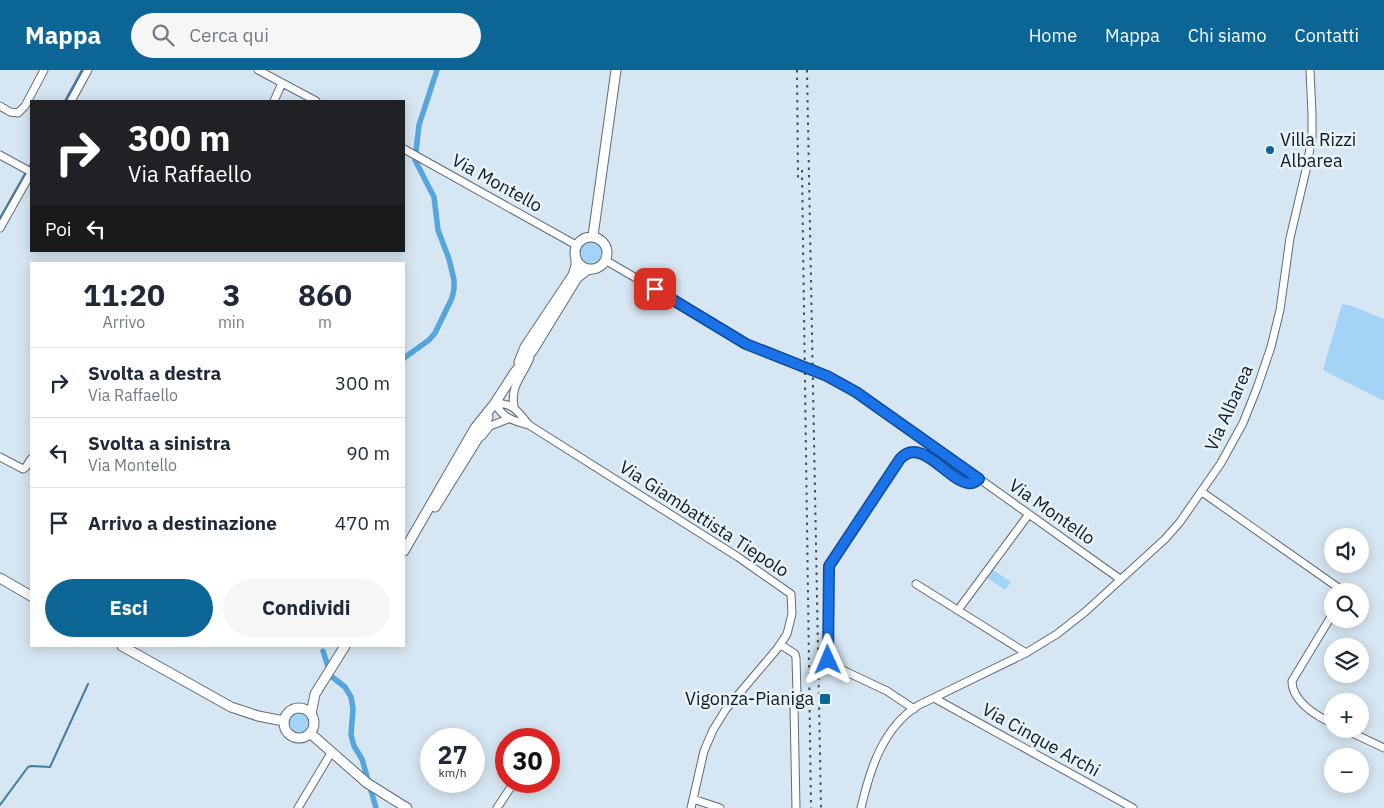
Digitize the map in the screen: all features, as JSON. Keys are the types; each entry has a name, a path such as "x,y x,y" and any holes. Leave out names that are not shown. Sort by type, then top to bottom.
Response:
{"main road":[{"path":"593,236 616,70"},
{"path":"405,549 475,428 533,350 577,278 587,270 601,265 605,260 607,254 604,244 599,239 593,236 583,238 576,245 574,250 576,266 573,275 525,347 515,372"},
{"path":"576,259 581,266 593,268"},
{"path":"405,554 481,433 495,403"},
{"path":"0,578 30,595"},
{"path":"124,647 230,707 258,716 284,721"},
{"path":"316,694 298,708 289,712 284,721 286,730 292,737 302,738 310,734 314,724 311,714 316,694 345,647"},
{"path":"298,708 303,708 311,714"},
{"path":"310,734 367,783 407,808"}],"street":[{"path":"0,106 10,112 18,113 25,106 44,70"},
{"path":"72,100 88,70"},
{"path":"258,70 314,100"},
{"name":"Via Albarea","path":"861,808 872,771 886,738 894,726 914,709 1026,653 1069,625 1165,539 1180,522 1221,463 1242,423 1257,388 1271,346 1282,301 1290,238 1310,151 1312,120 1310,70"},
{"path":"274,100 282,83"},
{"name":"Via Montello","path":"405,150 576,245"},
{"path":"0,155 29,171 0,228"},
{"name":"Via Montello","path":"605,260 746,344 837,381 874,404 1120,579"},
{"path":"514,406 512,399 514,388 533,350"},
{"path":"495,403 514,406"},
{"path":"432,511 445,496 490,426 508,419 502,414 495,403"},
{"name":"Via Giambattista Tiepolo","path":"514,406 529,425"},
{"name":"Via Giambattista Tiepolo","path":"508,419 529,425 738,558 791,594 791,624 781,645 726,709 714,730 704,751 690,808"},
{"path":"914,709 887,691 834,666 828,660 829,566 903,455 909,452 920,454 965,482 974,483 979,479"},
{"path":"0,457 23,469 30,461"},
{"path":"1202,492 1332,583"},
{"path":"961,606 1029,514"},
{"path":"916,584 1026,653"},
{"path":"1324,628 1292,681 1294,691 1306,705 1324,719"},
{"path":"781,645 795,654 796,658 797,694 794,708 796,808"},
{"name":"Via Cinque Archi","path":"934,698 1133,808"},
{"path":"1363,738 1384,748"},
{"path":"298,808 331,753"},
{"path":"497,808 507,793"},
{"path":"693,799 720,808"}],"shaded area":[{"path":"587,241 595,241 602,248 602,256 595,263 587,263 580,256 580,248"},
{"path":"1342,304 1384,319 1384,401 1323,370"},
{"path":"992,569 1011,582 1005,590 986,577"},
{"path":"299,711 307,715 311,723 307,731 299,735 291,731 287,723 291,715"}],"waterway":[{"path":"66,100 82,70"},
{"path":"405,357 429,340 435,333 452,298 454,289 449,259 438,230 434,197 415,160 419,125 437,70"},
{"path":"0,218 26,172"},
{"path":"323,651 331,676 345,687 351,697 353,709 351,735 354,746 362,759 376,808"},
{"path":"0,805 28,767 50,767 88,684"}],"railway":[{"path":"797,70 798,178"},
{"path":"807,70 821,808"},
{"path":"802,170 811,808"}],"place":[{"name":"Villa Rizzi Albarea","path":"1270,150"},
{"name":"Vigonza-Pianiga","path":"825,699"}],"route":[{"path":"655,289 746,344 827,376 856,392 979,479 974,483 968,483 920,454 909,452 903,455 829,566 828,660"}]}
